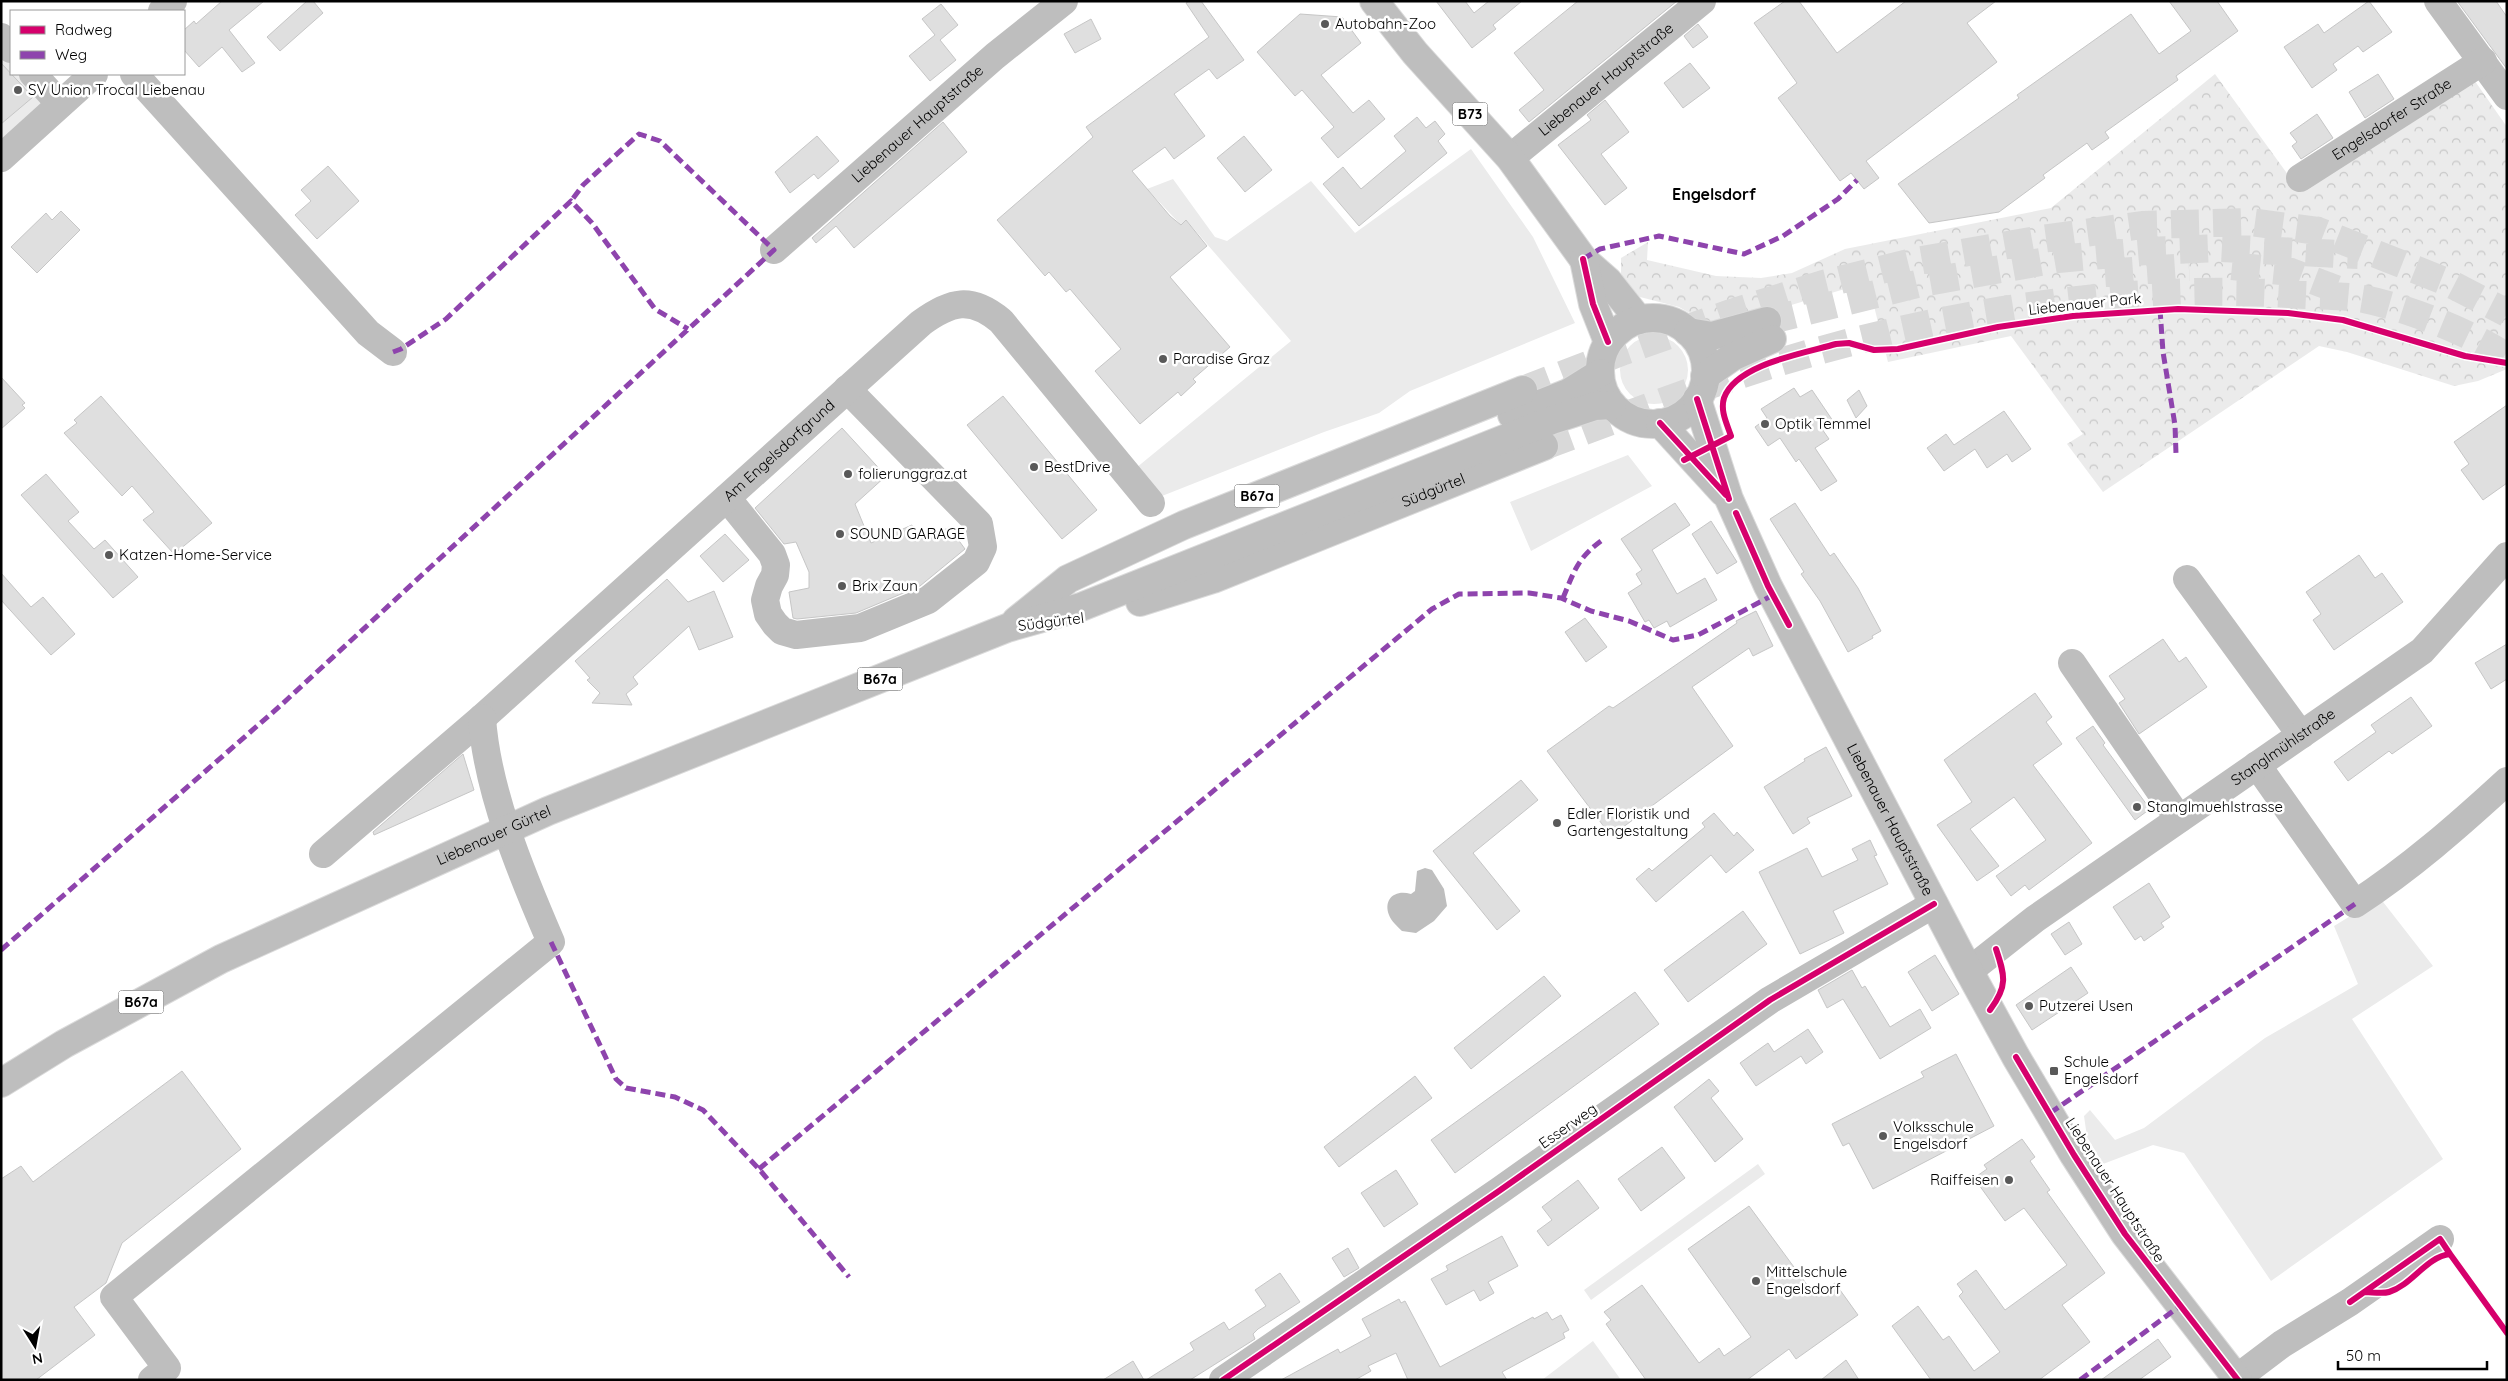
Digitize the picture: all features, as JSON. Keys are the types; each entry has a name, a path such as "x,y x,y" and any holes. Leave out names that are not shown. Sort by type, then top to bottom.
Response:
{"main road":[{"path":"163,10 173,1"},
{"name":"Liebenauer Hauptstraße","path":"774,250 995,56 1064,1"},
{"name":"B73","path":"1374,1 1415,53 1510,158 1584,260 1608,281 1639,320"},
{"name":"Liebenauer Hauptstraße","path":"1510,158 1702,1"},
{"path":"2438,1 2507,96"},
{"path":"1,37 10,48"},
{"name":"Engelsdorfer Straße","path":"2300,178 2483,61"},
{"path":"34,75 60,104"},
{"path":"1,158 93,75"},
{"path":"135,75 368,333 393,352"},
{"name":"B73","path":"1584,260 1594,304 1608,342"},
{"name":"Am Engelsdorfgrund","path":"323,854 482,718 934,314 952,305 975,306 995,316 1014,334 1151,503"},
{"path":"1639,320 1666,320 1688,332 1712,336 1769,330 1732,357 1701,388 1681,416 1660,423 1633,420 1612,405 1603,389 1600,362 1608,342 1617,332 1639,320"},
{"path":"1688,332 1700,346 1705,360 1701,388"},
{"path":"1007,628 1073,590 1568,393 1600,373"},
{"name":"Liebenauer Hauptstraße","path":"1701,388 1729,499 1768,586 1968,971 2025,1073 2125,1234 2237,1379 2282,1344 2350,1302 2440,1239"},
{"path":"727,498 772,554 776,565 775,575 766,594 768,614 782,631 796,635 860,628 928,600 976,562 984,546 979,524 848,390"},
{"name":"Südgürtel","path":"1007,628 1068,579 1175,529 1522,390"},
{"path":"1007,628 1081,607 1552,420 1595,406 1612,405"},
{"name":"Liebenauer Hauptstraße","path":"1660,423 1729,499"},
{"name":"Südgürtel","path":"1007,628 1087,618 1213,579 1544,446"},
{"name":"Stanglmühlstraße","path":"1968,971 2035,919 2422,650 2507,556"},
{"path":"2187,579 2301,734"},
{"name":"Liebenauer Gürtel","path":"1,1083 64,1044 221,959 557,808 1007,628"},
{"path":"2072,663 2179,819"},
{"path":"152,1380 167,1368 114,1297 551,942 520,872 483,744 482,718"},
{"path":"2257,765 2355,904 2386,884 2445,838 2507,781"},
{"name":"Esserweg","path":"1224,1380 1770,1000 1934,904"}],"green space":[{"name":"SV Union Trocal Liebenau","path":"1,51 10,61 10,75 23,75 50,105 1,146"},
{"path":"2215,74 2299,190 2470,74 2507,127 2507,369 2478,381 2454,386 2347,352 2319,346 2103,492 2067,444 2083,434 2011,336 1888,362 1868,282 1758,315 1707,323 1679,307 1640,297 1621,283 1621,258 1648,242 1647,260 1716,276 1761,278 1792,273 1845,249 2051,208"},
{"path":"1471,149 1533,237 1575,323 1410,391 1379,413 1324,432 1162,496 1136,468 1291,341 1187,221 1181,225 1147,189 1173,179 1215,237 1227,241 1311,181 1355,233"},
{"path":"1654,336 1667,339 1678,346 1685,357 1688,370 1685,383 1678,394 1667,401 1654,404 1641,401 1630,394 1623,383 1620,370 1623,357 1630,346 1641,339"},
{"path":"1628,455 1652,486 1531,551 1510,502"},
{"path":"2380,898 2433,966 2352,1019 2443,1159 2271,1281 2184,1153 2153,1145 2103,1164 2087,1137 2084,1116 2090,1110 2115,1140 2144,1128 2265,1038 2358,984 2334,926"},
{"path":"1758,1164 1765,1174 1591,1300 1584,1290"},
{"path":"1593,1341 1621,1380 1542,1380"}],"shaded area":[{"path":"1425,868 1432,870 1444,889 1447,906 1434,921 1416,933 1402,931 1389,915 1389,900 1395,894 1411,894 1415,891 1417,871"}],"building":[{"path":"222,1 264,1 229,30 255,63 242,72 222,47 199,67 185,51 185,29 194,21 196,24"},
{"path":"307,1 313,1 323,13 280,51 267,37"},
{"path":"1189,1 1201,1 1244,60 1217,79 1209,69 1174,94 1205,136 1174,159 1165,147 1132,171 1170,216 1181,225 1186,220 1207,246 1170,277 1230,347 1193,379 1196,382 1181,396 1178,392 1140,424 1095,371 1121,349 1070,289 1066,292 1049,272 1045,276 997,220 1093,137 1086,127 1209,37 1186,3"},
{"path":"1436,1 1465,1 1474,13 1489,1 1522,1 1493,25 1496,29 1472,48"},
{"path":"1578,1 1677,1 1529,122 1519,110 1544,90 1514,53"},
{"path":"1785,1 1799,1 1837,53 1906,1 1996,1 1967,23 1997,62 1866,161 1879,178 1864,189 1851,173 1840,181 1778,98 1797,83 1754,23"},
{"path":"2169,1 2217,1 2238,31 2176,76 2178,80 2105,132 2109,138 2092,150 2087,143 2043,175 2045,178 1999,212 1929,223 1898,184 2019,98 2017,95 2131,14 2159,54 2191,31"},
{"path":"2369,1 2392,32 2363,52 2358,46 2333,64 2337,70 2312,88 2284,47 2318,24 2324,33"},
{"path":"2457,1 2496,1 2507,17 2507,69"},
{"path":"941,4 958,25 940,40 956,60 930,81 909,56 935,35 922,19"},
{"path":"1300,14 1342,17 1361,43 1321,75 1353,113 1369,100 1385,119 1338,158 1321,138 1334,127 1302,90 1295,96 1257,52"},
{"path":"1091,19 1101,39 1075,53 1064,34"},
{"path":"1698,24 1708,37 1693,48 1684,36"},
{"path":"1,63 10,75 12,75 33,97 1,124"},
{"path":"1690,63 1710,88 1683,108 1664,83"},
{"path":"2378,74 2394,99 2365,118 2349,92"},
{"path":"1605,100 1629,132 1601,154 1627,188 1605,205 1558,145 1591,120 1587,115"},
{"path":"2317,114 2333,138 2301,159 2292,146 2297,142 2290,133"},
{"path":"1417,117 1426,128 1435,121 1445,134 1438,141 1447,153 1359,226 1323,184 1343,167 1361,189 1406,151 1394,136"},
{"path":"943,122 967,152 854,248 836,226 816,243 812,238"},
{"path":"817,136 839,161 818,179 814,174 790,193 775,172"},
{"path":"1244,136 1272,170 1245,192 1217,158"},
{"path":"328,166 359,201 317,239 295,215 311,201 301,190"},
{"path":"61,211 80,230 37,273 11,247 46,213 52,220"},
{"path":"1,377 25,403 22,405 25,408 1,429"},
{"path":"1794,388 1800,397 1812,390 1833,421 1822,429 1829,439 1815,448 1837,481 1821,491 1799,459 1796,462 1780,438 1768,446 1755,427 1767,418 1761,409"},
{"path":"1859,390 1867,406 1856,418 1847,400"},
{"path":"101,396 212,523 174,554 143,520 154,512 132,486 122,496 64,433 77,423 74,420"},
{"path":"1003,396 1097,510 1062,539 967,425"},
{"path":"2507,405 2507,483 2483,500 2461,470 2469,464 2454,442"},
{"path":"2004,411 2031,449 2012,462 2007,454 1987,468 1975,449 1944,471 1927,448 1946,434 1954,445"},
{"path":"842,428 886,476 855,504 871,543 912,525 922,539 927,535 930,539 949,527 965,549 920,586 856,613 797,619 793,618 789,592 809,588 809,572 796,542 784,544 755,508"},
{"path":"46,474 79,512 68,521 94,549 105,540 138,577 113,598 21,495"},
{"path":"1675,503 1690,525 1652,550 1677,594 1705,578 1717,600 1670,627 1667,621 1654,628 1649,620 1645,622 1628,593 1642,584 1636,574 1642,570 1621,539"},
{"path":"1795,503 1830,556 1834,553 1858,588 1881,631 1872,636 1873,638 1848,652 1820,601 1801,574 1804,572 1770,519"},
{"path":"1711,521 1737,562 1717,574 1692,534"},
{"path":"725,534 749,560 723,582 700,556"},
{"path":"2359,555 2375,578 2382,573 2403,602 2334,650 2313,620 2321,614 2306,592"},
{"path":"1,573 31,607 43,597 75,634 51,655 1,600"},
{"path":"667,579 688,602 714,591 733,637 699,650 689,626 633,677 638,684 626,694 632,705 592,703 600,693 587,680 590,678 575,661"},
{"path":"1756,611 1773,646 1753,656 1749,648 1692,687 1733,746 1611,836 1547,751 1609,706 1613,708 1737,623 1736,621"},
{"path":"1585,618 1607,647 1586,662 1565,632"},
{"path":"2163,639 2179,662 2186,657 2207,687 2139,734 2119,703 2125,699 2109,676"},
{"path":"2507,644 2507,679 2491,689 2475,663"},
{"path":"2035,693 2052,717 2046,722 2062,744 2033,765 2092,843 2029,890 2025,885 2011,896 1996,876 2046,840 2014,797 1970,829 1999,866 1977,881 1937,825 1972,802 1944,760"},
{"path":"2411,697 2432,726 2392,754 2389,751 2348,781 2334,762 2376,732 2371,725"},
{"path":"2093,726 2105,743 2103,745 2150,809 2135,820 2076,738"},
{"path":"1826,747 1852,796 1807,818 1810,823 1793,834 1764,787 1805,761 1804,759"},
{"path":"463,754 474,790 374,835 373,832"},
{"path":"1521,780 1538,800 1473,853 1520,911 1497,930 1433,851"},
{"path":"1714,813 1734,836 1737,832 1754,850 1726,873 1711,855 1656,902 1636,879 1649,868 1652,871 1705,827 1702,823"},
{"path":"1870,840 1877,855 1874,856 1888,884 1833,911 1844,933 1800,954 1759,872 1807,848 1822,877 1858,860 1852,849"},
{"path":"2149,883 2170,917 2161,923 2164,927 2144,941 2141,936 2135,940 2113,907"},
{"path":"1743,911 1767,944 1688,1002 1664,970"},
{"path":"2069,922 2082,944 2065,955 2051,934"},
{"path":"1935,955 1959,994 1932,1011 1908,972"},
{"path":"2071,967 2088,993 2032,1030 2016,1005"},
{"path":"1852,970 1862,988 1865,986 1890,1027 1920,1009 1931,1028 1880,1059 1843,999 1827,1008 1818,990"},
{"path":"1544,976 1561,996 1471,1069 1454,1048"},
{"path":"1635,992 1659,1024 1455,1173 1431,1140"},
{"path":"1808,1029 1823,1052 1806,1064 1801,1056 1756,1086 1740,1063 1768,1043 1774,1052"},
{"path":"1956,1054 1994,1126 1873,1189 1849,1143 1843,1146 1832,1124 1924,1077 1921,1072"},
{"path":"182,1071 241,1149 122,1243 106,1283 74,1307 95,1335 36,1380 1,1380 1,1179 21,1166 33,1182"},
{"path":"1415,1076 1432,1098 1339,1167 1324,1147"},
{"path":"1709,1079 1719,1091 1711,1098 1743,1139 1715,1162 1674,1107"},
{"path":"2022,1139 2035,1157 2030,1161 2050,1190 2047,1192 2105,1273 2062,1305 2090,1342 2039,1380 1931,1380 1892,1326 1918,1306 1943,1340 1949,1336 1974,1371 2000,1352 1959,1296 1963,1292 1957,1284 1976,1270 2005,1310 2067,1265 2024,1208 2005,1221 1974,1178 1987,1169 1984,1165"},
{"path":"1662,1147 1685,1178 1641,1211 1618,1179"},
{"path":"1396,1170 1418,1204 1384,1227 1361,1193"},
{"path":"1578,1180 1599,1208 1548,1246 1537,1231 1552,1220 1542,1207"},
{"path":"1749,1206 1816,1297 1835,1283 1858,1315 1796,1359 1789,1349 1747,1380 1646,1380 1606,1324 1611,1320 1604,1312 1642,1285 1699,1363 1719,1348 1724,1356 1751,1337 1688,1249"},
{"path":"1502,1236 1518,1266 1488,1282 1494,1293 1480,1301 1474,1290 1446,1305 1431,1279 1448,1270 1446,1266"},
{"path":"1348,1248 1359,1268 1344,1277 1332,1258"},
{"path":"1280,1273 1300,1302 1258,1329 1253,1334 1255,1339 1190,1380 1146,1380 1194,1350 1190,1343 1224,1322 1229,1330 1266,1306 1255,1290"},
{"path":"1399,1299 1401,1303 1405,1301 1440,1367 1533,1317 1534,1319 1547,1312 1552,1320 1561,1315 1569,1330 1563,1333 1565,1338 1502,1372 1507,1380 1408,1380 1396,1353 1368,1366 1371,1371 1355,1380 1281,1380 1338,1349 1340,1353 1371,1336 1362,1319"},
{"path":"2158,1339 2171,1357 2139,1380 2101,1380"},
{"path":"1846,1360 1859,1380 1821,1380"},
{"path":"1133,1361 1144,1380 1103,1380"}],"tunnel":[{"path":"1523,390 1624,351 1731,313 1823,284 1917,261 2042,239 2142,225 2251,222 2318,231 2447,282 2507,313"},
{"path":"1767,321 1921,283 2058,259 2146,251 2221,248 2358,255"},
{"path":"2232,266 2291,272 2336,289"},
{"path":"2105,273 2189,267"},
{"path":"1544,446 1705,387 1794,358 1862,339 2004,310 2077,300 2149,294 2220,292 2336,296 2364,299 2400,308 2438,322 2475,339 2507,357"}],"marked path":[{"path":"1,950 280,706 774,250 660,141 639,134 583,185 571,201"},
{"path":"1583,259 1600,249 1659,236 1744,254 1783,236 1838,199 1857,180"},
{"path":"393,352 401,349 446,319 571,201 592,223 655,309 688,329"},
{"path":"2160,309 2163,352 2175,425 2176,454"},
{"path":"1563,598 1578,564 1589,551 1605,538"},
{"path":"759,1169 1432,609 1459,594 1529,593 1561,598 1591,611 1629,621 1673,640 1698,635 1773,595"},
{"path":"2050,1113 2355,904"},
{"path":"551,942 616,1079 626,1088 675,1097 703,1110 759,1169 849,1277"},
{"path":"2080,1380 2180,1306"}],"cycle path":[{"path":"1583,259 1593,304 1608,342"},
{"name":"Liebenauer Park","path":"1684,460 1731,436 1723,413 1724,398 1731,386 1742,376 1773,362 1836,344 1849,343 1874,350 1898,349 1998,327 2073,316 2178,309 2288,313 2343,320 2465,356 2507,363"},
{"path":"1697,399 1729,499"},
{"path":"1660,423 1726,495"},
{"path":"1736,513 1768,586 1789,625"},
{"path":"1223,1380 1499,1191 1770,1000 1934,904"},
{"path":"1990,1010 2000,994 2003,981 1996,949"},
{"path":"2016,1057 2074,1155 2125,1234 2238,1380"},
{"path":"2350,1302 2440,1239 2450,1254"},
{"path":"2365,1292 2389,1292 2405,1284 2434,1260 2450,1254 2507,1333"}],"place":[{"name":"Autobahn-Zoo","path":"1325,24"},
{"name":"SV Union Trocal Liebenau","path":"18,90"},
{"name":"Paradise Graz","path":"1163,359"},
{"name":"Optik Temmel","path":"1765,424"},
{"name":"BestDrive","path":"1034,467"},
{"name":"folierunggraz.at","path":"848,474"},
{"name":"SOUND GARAGE","path":"840,534"},
{"name":"Katzen-Home-Service","path":"109,555"},
{"name":"Brix Zaun","path":"842,586"},
{"name":"Stanglmuehlstrasse","path":"2137,807"},
{"name":"Edler Floristik und Gartengestaltung","path":"1557,823"},
{"name":"Putzerei Usen","path":"2029,1006"},
{"name":"Schule Engelsdorf","path":"2054,1071"},
{"name":"Volksschule Engelsdorf","path":"1883,1136"},
{"name":"Raiffeisen","path":"2009,1180"},
{"name":"Mittelschule Engelsdorf","path":"1756,1281"}],"district":[{"name":"Engelsdorf","path":"1714,194"}]}
